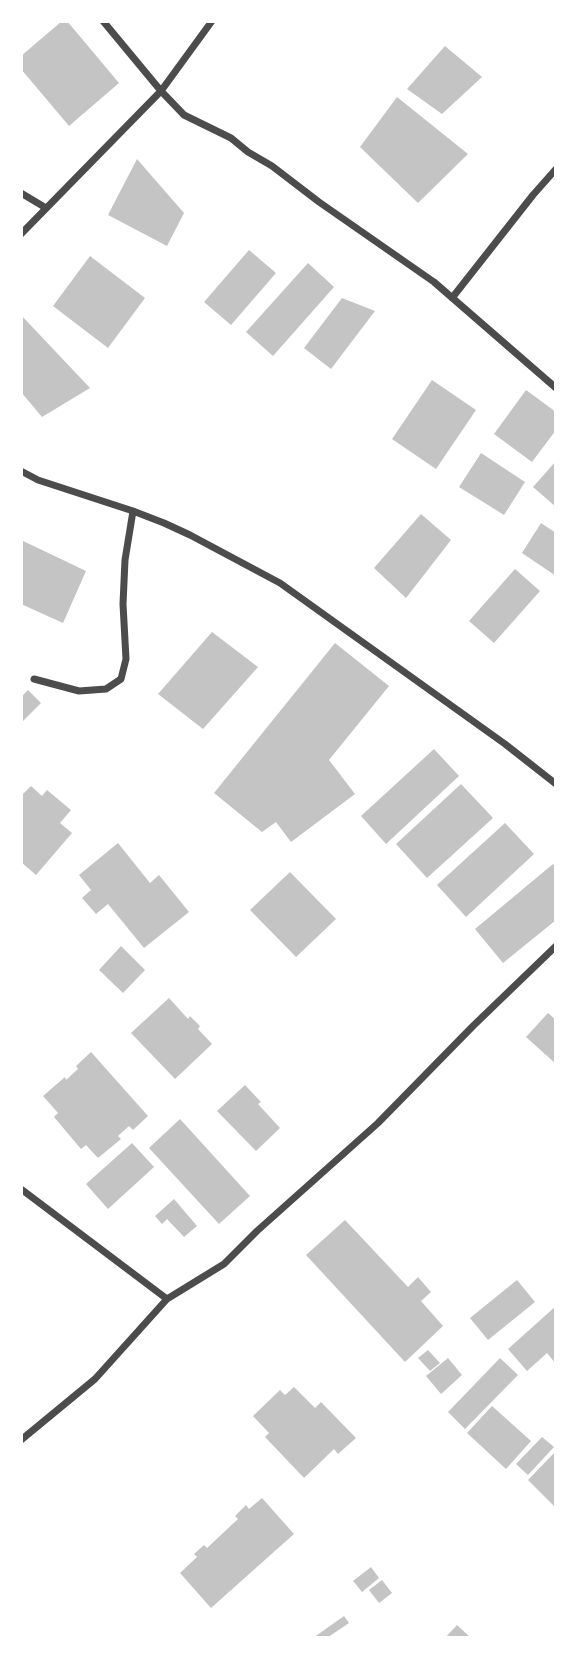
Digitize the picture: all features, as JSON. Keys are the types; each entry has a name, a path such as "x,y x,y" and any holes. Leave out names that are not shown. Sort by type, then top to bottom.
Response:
{"street":[{"path":"103,21 184,115 231,138 434,282 556,388"},
{"path":"21,234 161,91 212,21"},
{"path":"453,298 556,169"},
{"path":"21,193 46,208"},
{"path":"21,471 38,480 134,511 190,535 280,583 505,744 556,784"},
{"path":"34,679 79,691 107,689 121,679 126,659 123,604 125,560 134,511"},
{"path":"21,1440 95,1379 167,1299 224,1264 257,1231 378,1124 556,946"},
{"path":"21,1189 167,1299"}],"building":[{"path":"62,21 67,21 119,83 69,126 21,69 21,56"},
{"path":"445,46 482,77 442,114 407,89"},
{"path":"397,97 468,154 418,203 360,147"},
{"path":"137,159 184,213 167,246 108,215"},
{"path":"249,250 276,273 231,325 204,302"},
{"path":"90,256 145,298 108,348 53,306"},
{"path":"308,263 334,287 273,356 246,332"},
{"path":"342,298 375,311 331,369 304,348"},
{"path":"21,315 90,388 42,417 21,392"},
{"path":"432,380 476,410 436,469 392,439"},
{"path":"526,390 556,412 556,430 532,462 494,434"},
{"path":"481,453 525,482 504,515 459,487"},
{"path":"556,461 556,507 533,487"},
{"path":"421,514 451,540 406,598 374,568"},
{"path":"541,523 556,533 556,576 522,553"},
{"path":"21,540 86,571 63,623 21,604"},
{"path":"515,569 540,591 494,643 469,621"},
{"path":"212,632 258,667 203,729 158,694"},
{"path":"335,643 389,686 329,760 355,794 291,842 276,822 262,832 214,793"},
{"path":"28,690 41,703 21,723 21,697"},
{"path":"434,749 459,776 386,844 361,816"},
{"path":"461,784 493,818 427,878 396,844"},
{"path":"31,786 42,796 47,790 71,810 60,823 72,833 36,875 21,862 21,793"},
{"path":"505,823 534,854 466,917 437,885"},
{"path":"118,843 150,883 159,875 189,912 144,948 108,904 96,914 82,898 91,890 79,875"},
{"path":"553,864 556,868 556,920 503,963 475,929"},
{"path":"290,872 336,919 296,957 250,910"},
{"path":"121,946 145,970 123,993 99,970"},
{"path":"169,998 188,1019 190,1016 200,1026 198,1029 212,1044 175,1079 131,1033"},
{"path":"548,1013 556,1020 556,1064 526,1037"},
{"path":"91,1052 148,1116 133,1130 129,1126 118,1136 121,1139 98,1158 86,1145 81,1149 54,1117 58,1113 43,1096 78,1069 76,1066"},
{"path":"245,1085 280,1128 256,1151 217,1111"},
{"path":"180,1119 250,1196 219,1224 149,1148"},
{"path":"132,1143 154,1167 108,1209 86,1184"},
{"path":"174,1199 197,1226 184,1237 167,1219 162,1224 155,1216"},
{"path":"345,1220 408,1287 418,1277 431,1292 421,1301 443,1326 405,1362 306,1255"},
{"path":"517,1280 535,1302 488,1340 470,1318"},
{"path":"556,1306 556,1364 547,1353 527,1371 508,1349"},
{"path":"428,1350 440,1363 430,1371 418,1358"},
{"path":"448,1358 462,1375 441,1394 426,1376"},
{"path":"500,1358 518,1375 465,1429 448,1412"},
{"path":"294,1387 315,1408 321,1402 356,1438 338,1454 334,1449 304,1478 265,1437 269,1433 253,1416 280,1390 285,1395"},
{"path":"492,1406 531,1441 506,1469 467,1433"},
{"path":"542,1437 554,1447 528,1475 516,1464"},
{"path":"556,1451 556,1508 528,1480"},
{"path":"262,1498 294,1534 211,1608 180,1573 197,1557 194,1554 204,1545 207,1548 238,1519 235,1516 246,1505 249,1509"},
{"path":"371,1567 379,1578 362,1592 353,1581"},
{"path":"382,1580 392,1593 379,1603 369,1590"},
{"path":"344,1616 349,1623 327,1638 313,1638"},
{"path":"457,1625 471,1638 445,1638"}]}
